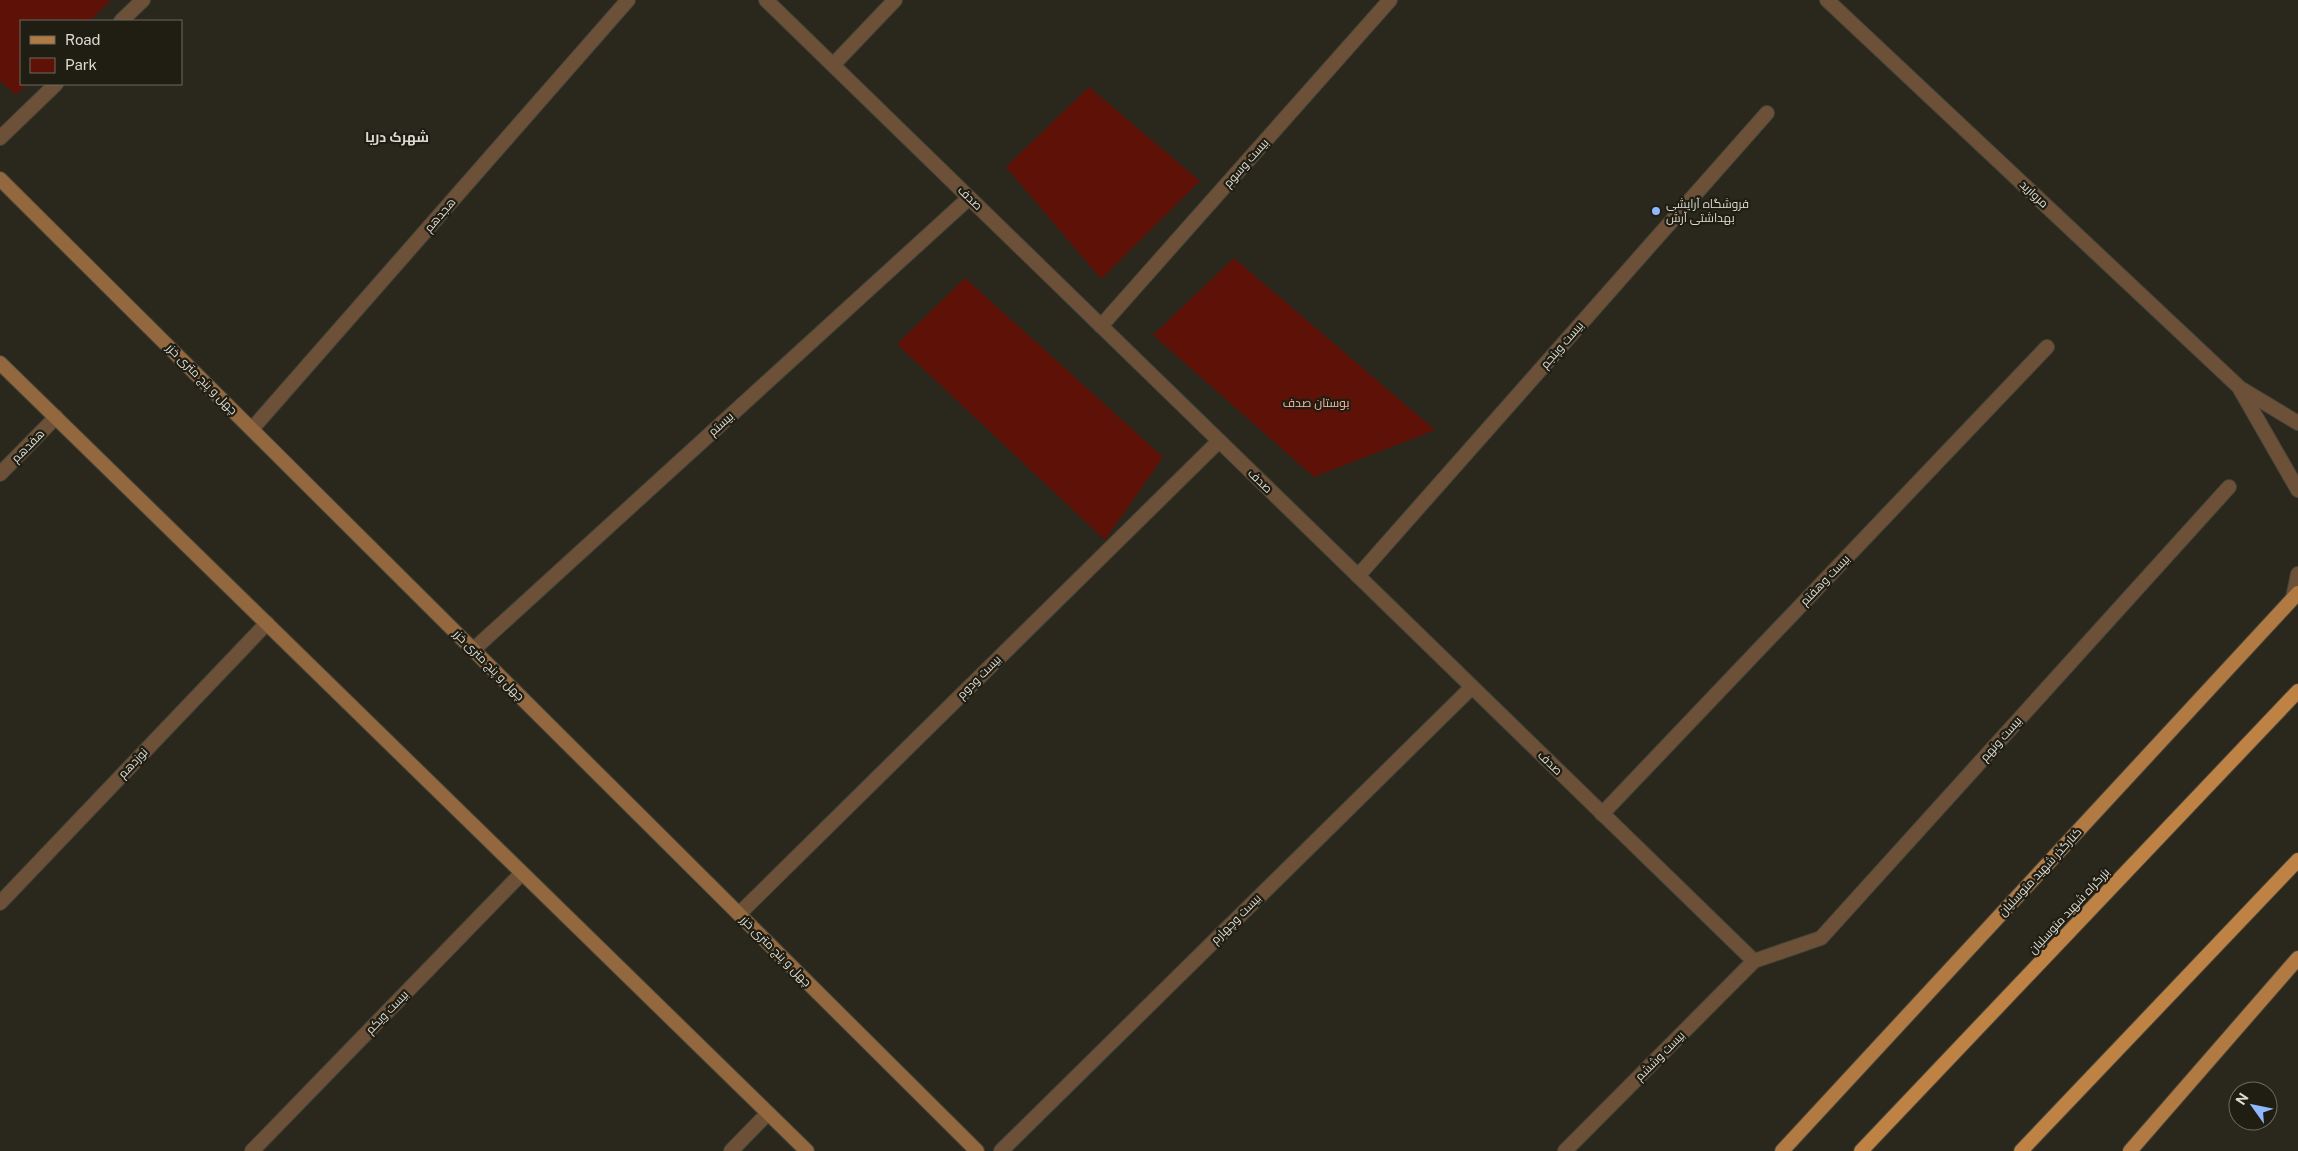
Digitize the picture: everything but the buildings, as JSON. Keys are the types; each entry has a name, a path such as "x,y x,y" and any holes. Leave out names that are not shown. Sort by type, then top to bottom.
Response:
{"highway":[{"name":"بزرگراه شهید متوسلیان","path":"1861,1151 2298,691"},
{"path":"2021,1151 2298,860"}],"main road":[{"name":"چهل و پنج متری خزر","path":"0,179 977,1151"},
{"path":"0,363 806,1151"},
{"name":"کنارگذر شهید متوسلیان","path":"1782,1151 2296,596"},
{"path":"2130,1151 2298,958"}],"street":[{"path":"122,20 143,0"},
{"name":"هجدهم","path":"252,429 628,0"},
{"name":"صدف","path":"766,0 1754,961"},
{"path":"833,65 895,0"},
{"name":"بیست وسوم","path":"1101,326 1390,0"},
{"name":"مروارید","path":"1827,0 2240,388"},
{"path":"0,138 55,85"},
{"name":"بیست وپنجم","path":"1358,576 1767,114"},
{"name":"بیستم","path":"473,650 969,198"},
{"name":"بیست وهفتم","path":"1602,814 2047,347"},
{"path":"2240,388 2298,423"},
{"path":"2240,388 2298,490"},
{"name":"هفدهم","path":"0,474 56,417"},
{"name":"بیست ودوم","path":"739,914 1219,441"},
{"name":"بیست ونهم","path":"1754,961 1821,938 2229,487"},
{"path":"2296,596 2298,574"},
{"name":"نوزدهم","path":"0,903 267,623"},
{"name":"بیست وچهارم","path":"1001,1151 1472,687"},
{"name":"بیست ویکم","path":"252,1151 522,873"},
{"name":"بیست وششم","path":"1566,1151 1754,961"},
{"path":"731,1151 768,1113"}],"green space":[{"path":"0,0 111,0 91,20 20,20 20,85 26,85 16,95 0,81"},
{"path":"1089,87 1200,181 1101,279 1006,167"},
{"name":"بوستان صدف","path":"1234,258 1435,430 1314,477 1153,335"},
{"path":"965,278 1163,457 1105,540 897,344"}],"place":[{"name":"فروشگاه آرایشی بهداشتی آرش","path":"1656,211"}],"district":[{"name":"شهرک دریا","path":"397,137"}]}
